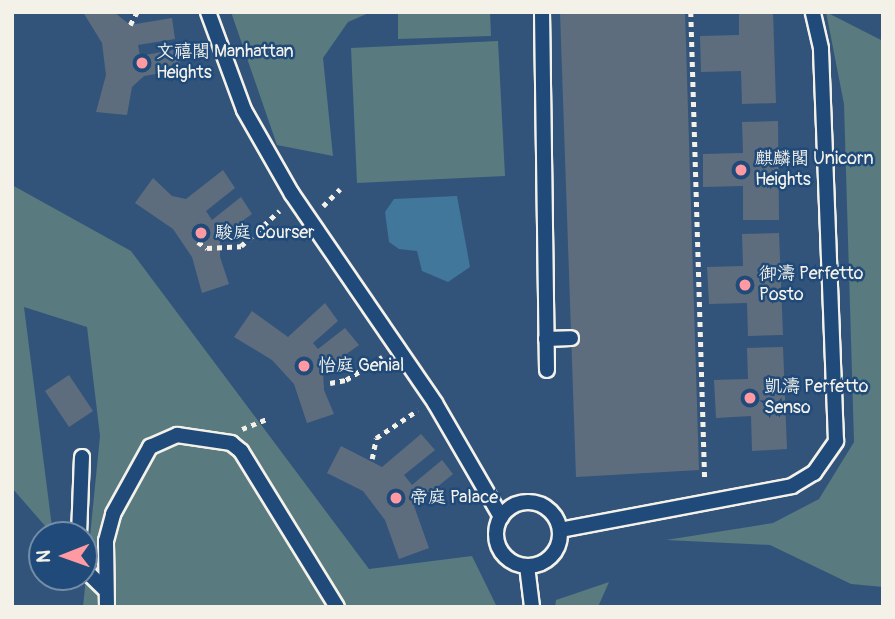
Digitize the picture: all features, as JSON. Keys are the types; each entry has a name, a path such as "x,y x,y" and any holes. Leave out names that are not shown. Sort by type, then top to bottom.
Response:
{"lane":[{"path":"208,12 244,110 285,182 347,280 435,403 501,517"},
{"path":"542,12 547,370"},
{"path":"560,530 792,486 814,473 836,441 821,48 813,12"},
{"path":"546,339 571,338"},
{"path":"107,607 106,541 113,514 150,447 177,435 231,443 241,451 337,607"},
{"path":"80,521 82,457"},
{"path":"535,503 552,513 560,530 555,551 548,559 527,566 502,553 496,535 501,517 516,504 535,503"},
{"path":"527,566 532,607"},
{"path":"98,582 106,590"}],"path":[{"path":"130,25 137,12"},
{"path":"691,12 705,480"},
{"path":"317,212 340,189"},
{"path":"198,242 216,249 241,246 284,207"},
{"path":"330,383 346,380 385,354"},
{"path":"372,459 376,438 423,407"}],"green space":[{"path":"231,12 371,12 348,22 323,58 333,156 277,145"},
{"path":"398,12 490,12 491,36 398,39"},
{"path":"826,12 883,41 883,587 851,584 770,545 666,540 773,523 819,499 854,442 844,104"},
{"path":"498,41 505,176 357,183 351,48"},
{"path":"12,185 131,251 369,569 472,556 497,607 83,607 85,591 98,591 98,521 92,521 100,436 87,327 24,307 51,521 41,521 12,488"},
{"path":"609,582 598,607 555,607 556,600"}],"water":[{"path":"457,196 470,267 448,282 422,271 417,251 399,249 389,242 385,212 394,199"}],"building":[{"name":"文禧閣 Manhattan Heights","path":"83,12 114,12 130,25 172,18 175,39 138,45 140,56 178,49 181,70 144,76 132,87 127,115 96,112 106,75 102,43"},
{"path":"560,12 685,12 699,470 576,477"},
{"path":"739,12 773,12 776,103 742,104 741,71 701,72 700,36 739,35"},
{"name":"麒麟閣 Unicorn Heights","path":"778,121 779,220 743,220 743,186 703,187 703,154 743,153 742,122"},
{"name":"駿庭 Courser","path":"223,170 235,188 206,211 212,220 241,197 252,214 220,237 220,257 229,284 202,293 192,257 173,229 135,203 153,178 172,196 186,199"},
{"name":"御濤 Perfetto Posto","path":"779,233 783,335 748,336 747,303 709,304 707,267 743,266 742,234"},
{"name":"怡庭 Genial","path":"325,303 338,321 313,343 318,349 345,328 359,345 323,371 324,390 334,414 307,423 294,384 272,360 234,337 252,311 288,337"},
{"name":"凱濤 Perfetto Senso","path":"783,347 787,449 752,451 751,416 716,418 714,380 748,379 747,348"},
{"path":"69,375 93,411 69,427 45,391"},
{"name":"帝庭 Palace","path":"421,434 435,450 404,475 412,485 442,460 453,474 414,506 429,548 399,559 385,520 363,491 327,473 341,446 382,467"}],"place":[{"name":"文禧閣 Manhattan Heights","path":"142,63"},
{"name":"麒麟閣 Unicorn Heights","path":"741,170"},
{"name":"駿庭 Courser","path":"201,233"},
{"name":"御濤 Perfetto Posto","path":"745,285"},
{"name":"怡庭 Genial","path":"304,366"},
{"name":"凱濤 Perfetto Senso","path":"750,398"},
{"name":"帝庭 Palace","path":"396,498"}]}
